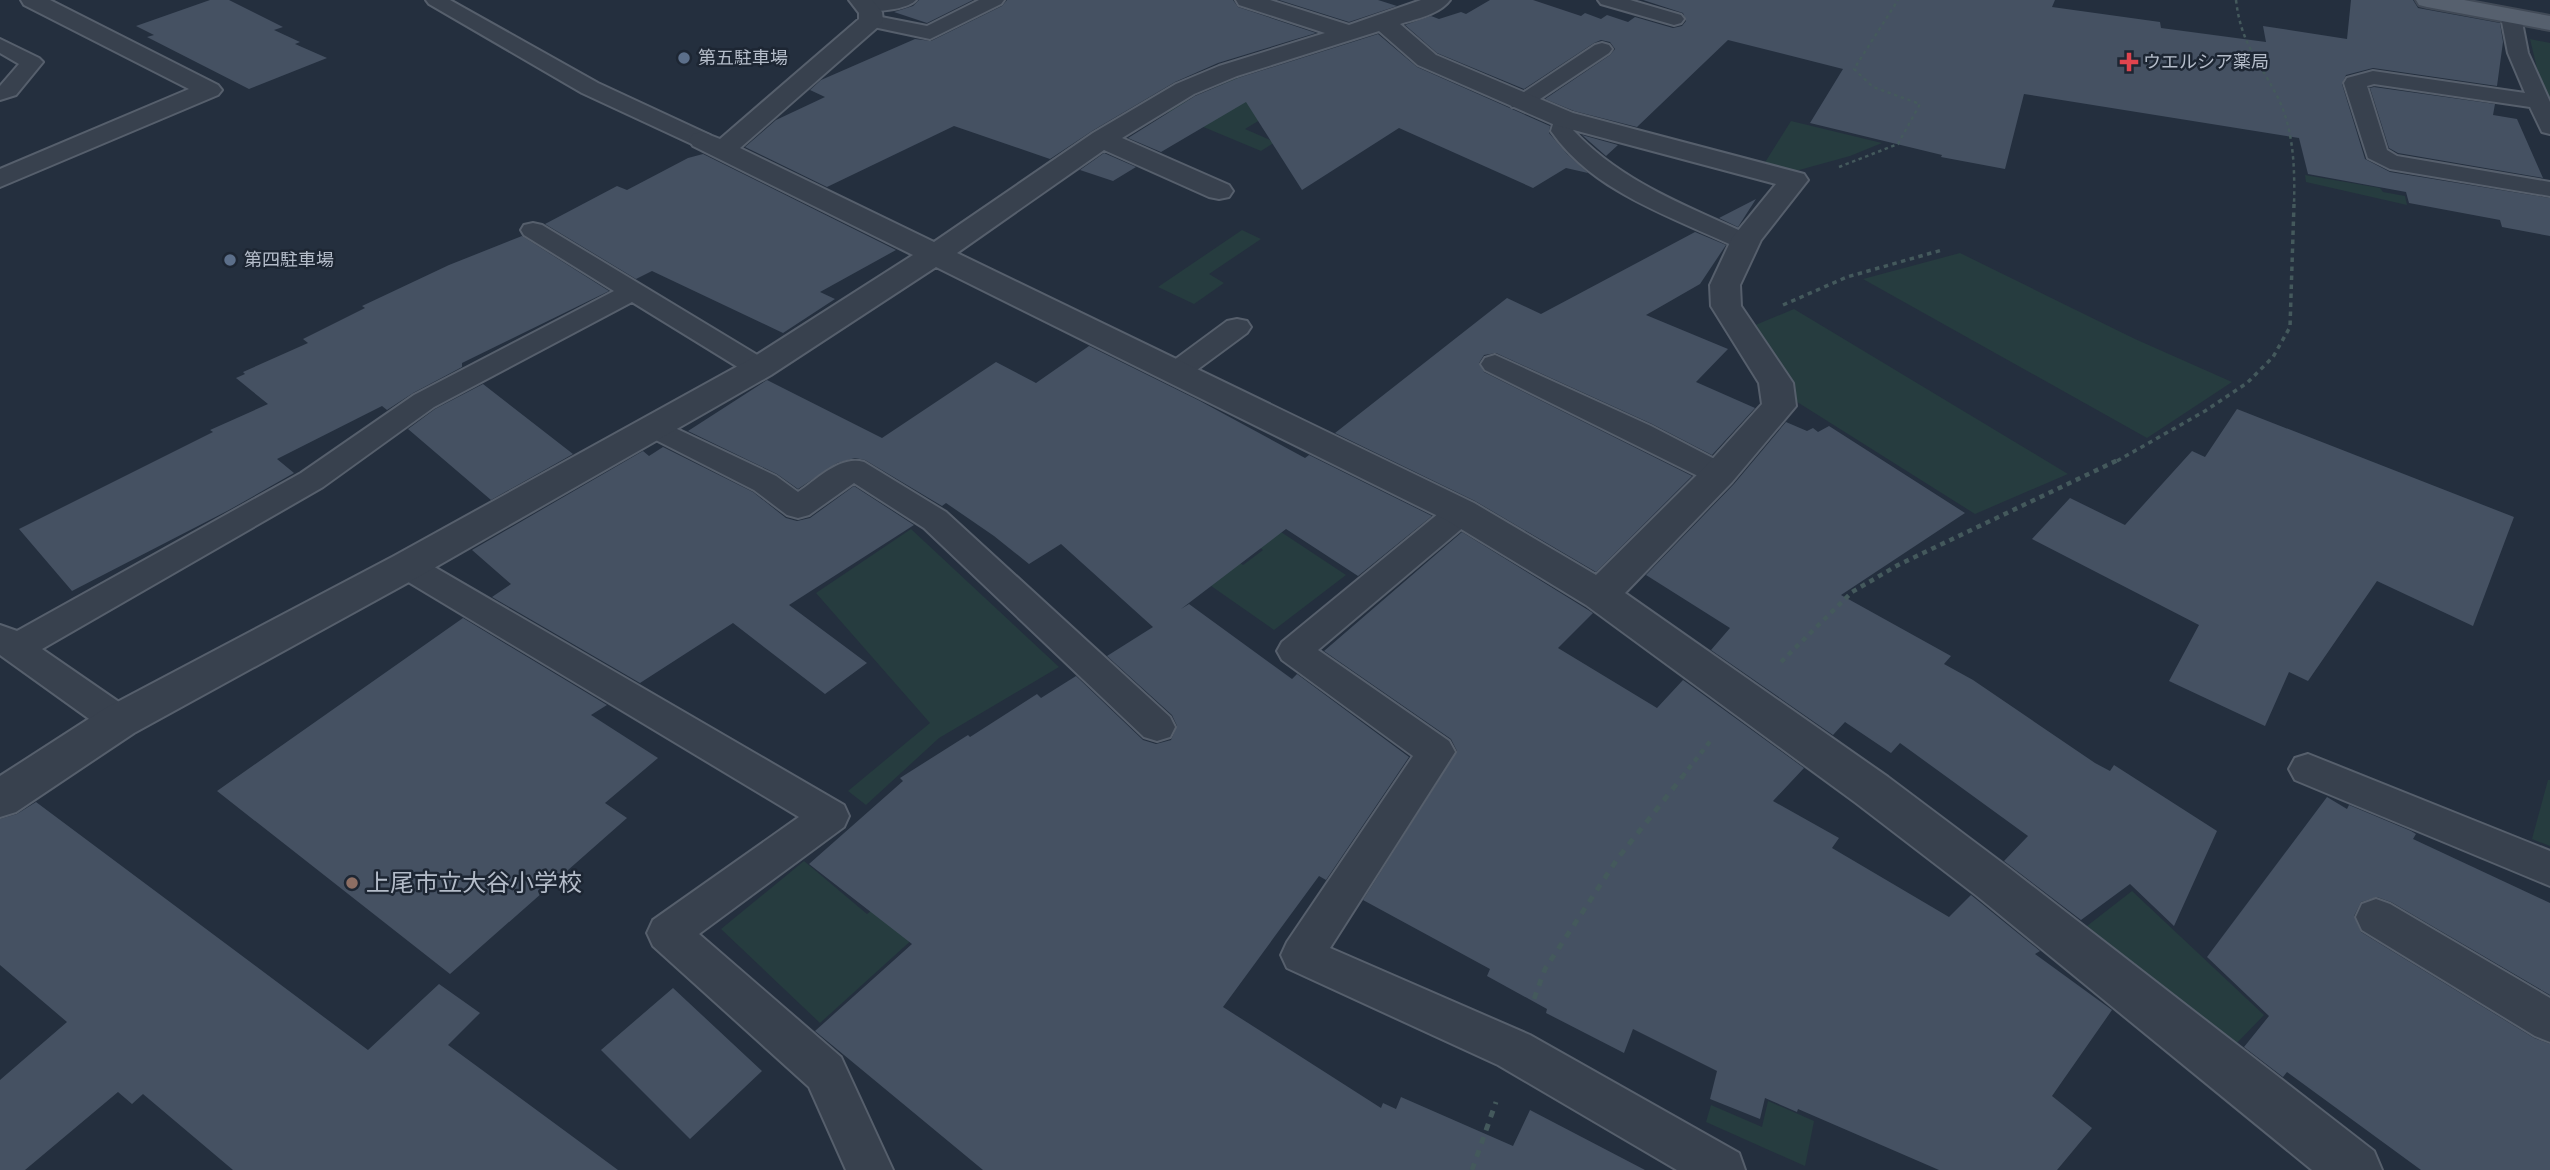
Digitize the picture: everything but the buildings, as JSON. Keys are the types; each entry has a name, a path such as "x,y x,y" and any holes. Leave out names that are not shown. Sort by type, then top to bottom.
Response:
{"main road":[{"path":"2427,0 2457,3 2511,17 2550,23"}],"street":[{"path":"0,179 209,90 32,0"},
{"path":"1247,0 1349,33"},
{"path":"0,799 119,721 407,566 759,368 937,253 1102,139 1195,85 1228,71 1384,23 1439,0"},
{"path":"866,9 713,144 1461,512 1600,595 1872,790 1993,882 2355,1170"},
{"path":"1384,23 1427,60 1564,119 1794,180 1745,242 1725,285 1726,306 1776,383 1779,406 1719,474 1600,595"},
{"path":"1102,139 1219,191"}],"lane":[{"path":"436,0 590,88 713,144"},
{"path":"866,9 905,0"},
{"path":"866,9 930,33 994,0"},
{"path":"1608,0 1635,3 1674,19"},
{"path":"2511,17 2518,52 2550,127"},
{"path":"0,45 32,62 8,90 0,93"},
{"path":"1520,102 1602,49"},
{"path":"2538,102 2373,77 2354,83 2376,153 2390,162 2550,189"},
{"path":"1564,119 1562,131 1576,149 1618,180 1745,242"},
{"path":"533,230 759,368"},
{"path":"119,721 8,643 312,480 424,401 631,292"},
{"path":"1176,372 1237,327"},
{"path":"1495,364 1719,474"},
{"path":"656,428 765,483 798,507 853,469 935,520 1157,727"},
{"path":"1461,512 1294,651 1436,752 1302,955 1514,1049 1722,1170"},
{"path":"407,566 830,816 668,933 825,1072 870,1170"},
{"path":"2308,769 2550,869"},
{"path":"2376,917 2550,1022"}],"path":[{"path":"1794,180 1847,165 1898,144 1920,104 1873,87 1854,69 1898,0"},
{"path":"1472,1170 1545,969 1618,858 1744,699 1852,592 1898,565 2099,471 2205,411 2247,383 2273,358 2290,327 2295,183 2289,125 2277,96 2246,45 2236,0"},
{"path":"1736,323 1756,317 1847,276 1942,250"}],"green space":[{"path":"2530,39 2550,43 2550,101 2541,85"},
{"path":"1238,77 1295,99 1245,129 1275,142 1261,151 1165,111"},
{"path":"1791,121 1882,143 1850,156 1792,172 1764,164"},
{"path":"2305,175 2380,188 2383,192 2405,196 2407,205 2306,182"},
{"path":"1242,230 1261,239 1209,274 1224,283 1194,304 1158,287"},
{"path":"1960,253 2135,339 2232,382 2147,438 1863,279"},
{"path":"1794,309 2068,474 1975,514 1794,400 1753,326"},
{"path":"1266,522 1346,575 1274,630 1194,574 1225,553 1243,565 1263,550 1245,536"},
{"path":"911,529 1059,667 939,738 866,805 848,791 930,723 816,593"},
{"path":"2550,780 2550,846 2532,839"},
{"path":"804,861 867,914 878,905 915,937 820,1023 721,929"},
{"path":"2132,891 2264,1015 2234,1046 2087,926"},
{"path":"1768,1101 1814,1121 1805,1166 1706,1122 1711,1105 1762,1127"}],"place":[{"name":"第五駐車場","path":"684,58"},
{"name":"ウエルシア薬局","path":"2129,62"},
{"name":"第四駐車場","path":"230,260"},
{"name":"上尾市立大谷小学校","path":"352,883"}]}
